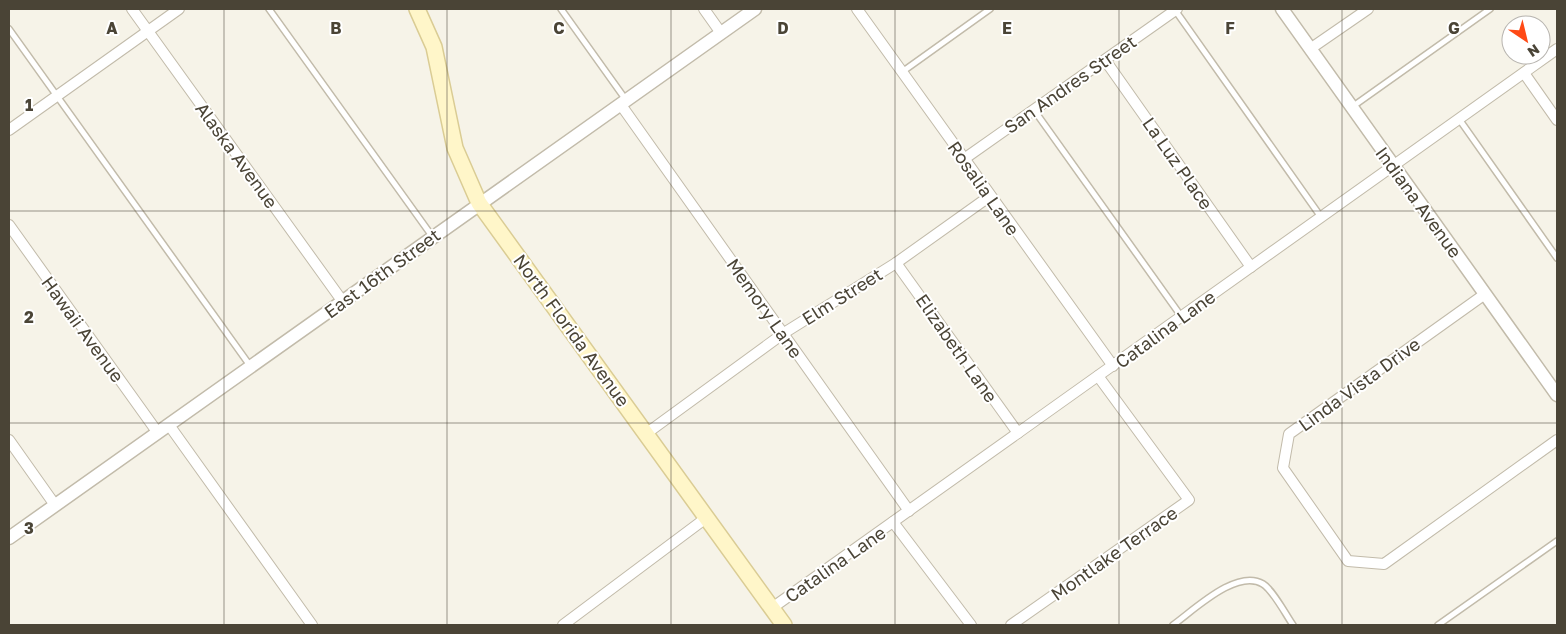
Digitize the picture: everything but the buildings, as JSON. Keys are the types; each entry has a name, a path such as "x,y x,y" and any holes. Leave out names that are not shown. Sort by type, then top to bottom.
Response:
{"main road":[{"name":"North Florida Avenue","path":"417,9 434,47 456,148 479,202 784,625"}],"street":[{"name":"Alaska Avenue","path":"132,9 343,302"},
{"path":"9,130 179,9"},
{"path":"704,9 721,33"},
{"name":"East 16th Street","path":"9,538 343,302 479,202 624,103 755,9"},
{"name":"Rosalia Lane","path":"857,9 1113,366"},
{"name":"San Andres Street","path":"964,159 1176,9"},
{"name":"Indiana Avenue","path":"1282,9 1557,396"},
{"path":"1310,49 1368,9"},
{"name":"Catalina Lane","path":"772,608 1557,49"},
{"name":"La Luz Place","path":"1105,60 1251,267"},
{"path":"1524,73 1557,120"},
{"name":"Memory Lane","path":"624,103 909,511"},
{"name":"Elm Street","path":"647,433 784,333 896,262 990,196"},
{"name":"Hawaii Avenue","path":"9,226 312,625"},
{"name":"Elizabeth Lane","path":"896,262 1018,434"},
{"name":"Linda Vista Drive","path":"1484,294 1289,434 1283,468 1348,561 1384,564 1557,440"},
{"name":"Montlake Terrace","path":"1011,625 1189,500 1098,376"},
{"path":"9,440 56,505"},
{"path":"562,625 706,518"},
{"path":"893,522 971,625"}],"lane":[{"path":"269,9 433,236"},
{"path":"561,9 624,103"},
{"path":"902,72 990,9"},
{"path":"1176,9 1321,217"},
{"path":"1352,107 1490,9"},
{"path":"9,29 251,367"},
{"path":"1034,110 1181,317"},
{"path":"1459,119 1557,258"},
{"path":"1438,625 1557,540"},
{"path":"1173,625 1232,583 1251,579 1265,585 1293,625"}]}
